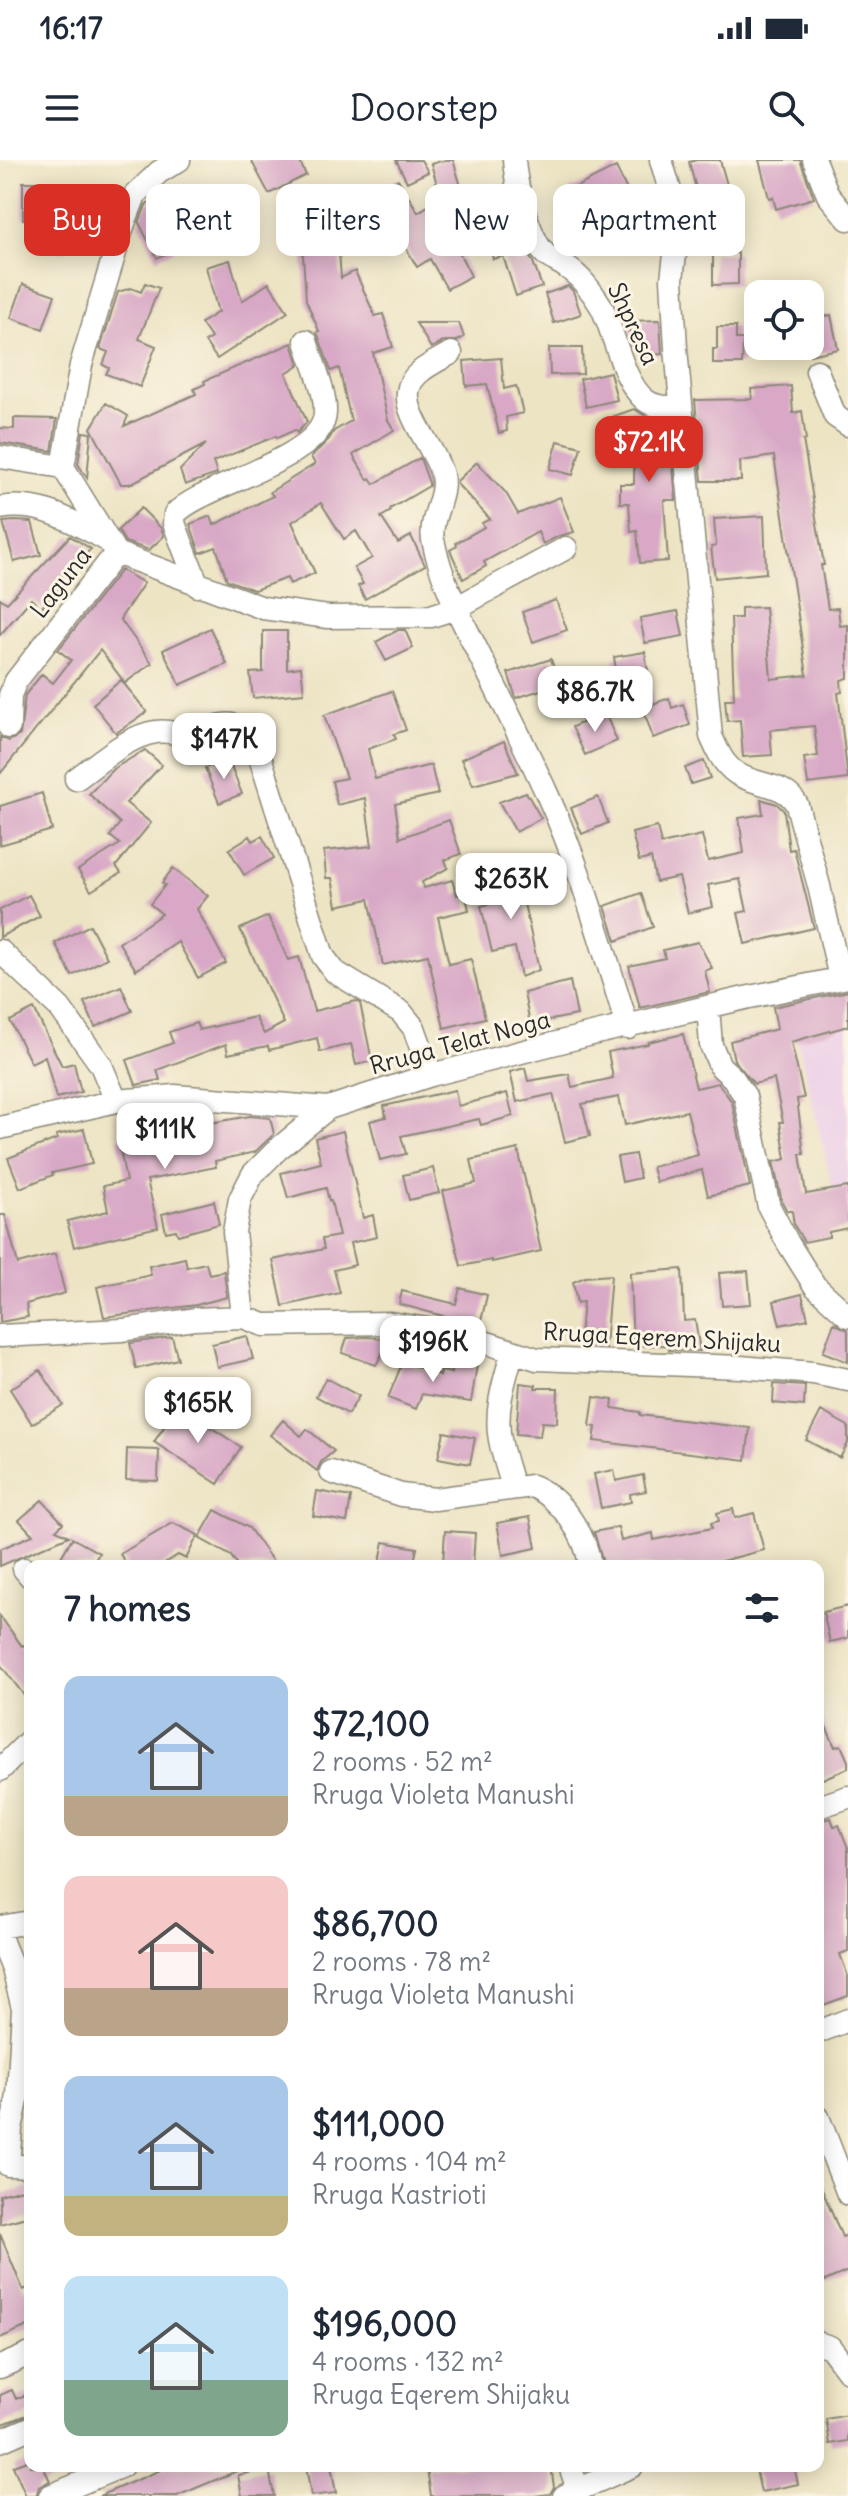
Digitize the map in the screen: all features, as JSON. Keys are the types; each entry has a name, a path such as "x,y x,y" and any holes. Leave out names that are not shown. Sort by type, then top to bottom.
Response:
{"street":[{"path":"112,547 63,467 81,365 123,226 135,195 159,172 179,160"},
{"name":"Shpresa","path":"514,160 536,241 547,258 568,268 586,285 601,307 636,390 647,402 658,407 681,407"},
{"path":"661,160 679,221 672,279 711,736 728,766 739,775 783,789 797,805 844,978"},
{"path":"814,160 828,195 848,219"},
{"path":"198,586 174,523 175,514 197,499 275,464 306,442 322,425 324,403 306,341"},
{"path":"451,353 419,372 407,394 412,413 438,462 443,479 432,523 433,540 456,608 548,796 576,865 628,1028"},
{"path":"817,371 822,391 835,416 848,425"},
{"path":"0,457 63,467"},
{"path":"0,508 47,509 112,547 198,586 263,608 328,617 431,616 456,608 566,548"},
{"name":"Laguna","path":"9,727 10,695 16,681 112,547"},
{"path":"76,779 139,735 171,729 187,736 228,723 243,728 254,738 323,956 335,972 401,1012 414,1028 431,1075"},
{"path":"0,951 60,1008 101,1065 116,1101"},
{"name":"Rruga Telat Noga","path":"243,1317 234,1232 240,1199 253,1174 328,1108 431,1075 588,1035 844,978"},
{"path":"708,1007 711,1045 720,1066 745,1096 769,1207 815,1286 848,1316"},
{"path":"0,1128 116,1101 175,1096 328,1108"},
{"name":"Rruga Eqerem Shijaku","path":"0,1336 123,1330 195,1319 243,1317 264,1325 390,1323 459,1334 537,1359 740,1367 813,1373 848,1380"},
{"path":"512,1353 500,1398 499,1436 513,1488"},
{"path":"331,1472 401,1495 435,1499 532,1486 552,1498 586,1545 589,1560"},
{"path":"0,1770 24,1746"},
{"path":"824,1805 848,1797"},
{"path":"0,1927 24,1923"},
{"path":"0,1937 13,1969 23,2008 18,2096 11,2129 13,2166"},
{"path":"824,2030 848,2020"},
{"path":"826,2160 848,2194"},
{"path":"824,2345 830,2347 848,2371"},
{"path":"0,2367 24,2357"},
{"path":"0,2441 24,2431"},
{"path":"51,2496 108,2472"},
{"path":"570,2472 571,2493 618,2472"}],"shaded area":[{"path":"848,988 848,1226 842,1227 788,1001"}],"building":[{"path":"251,160 299,160 306,175 288,184 276,184 276,190 269,194"},
{"path":"396,160 421,160 428,172 407,182"},
{"path":"453,160 460,184 437,184 431,164"},
{"path":"720,160 727,184 695,184 689,162"},
{"path":"759,160 800,160 814,198 776,209 773,197 769,198"},
{"path":"616,167 624,184 582,184"},
{"path":"23,182 52,182 24,184 23,219"},
{"path":"409,197 418,212 425,208 425,256 461,256 471,276 447,289 430,259 417,267 409,253"},
{"path":"146,205 146,237 139,223"},
{"path":"303,256 339,256 341,278 355,271 375,316 383,314 393,347 373,353 388,420 394,430 353,455 368,480 370,478 374,484 420,458 429,483 429,486 381,517 398,543 411,536 425,565 365,599 358,586 363,584 354,568 372,558 356,531 344,539 321,503 292,522 315,573 290,584 287,578 254,590 227,580 216,547 200,553 190,524 211,516 214,525 273,496 270,492 315,464 311,457 334,431 351,421 339,368 331,371 306,300"},
{"path":"503,256 529,256 542,287 516,296"},
{"path":"713,256 738,256 738,284 713,285"},
{"path":"230,260 242,301 269,283 288,312 217,359 205,342 211,338 201,323 218,312 206,267"},
{"path":"145,283 159,288 139,339 156,346 140,387 106,374 109,368 103,365 108,352 100,349 118,292 131,288 141,292"},
{"path":"23,284 55,295 43,329 11,318"},
{"path":"568,286 573,291 581,314 554,323 545,294"},
{"path":"831,315 838,349 824,352 824,317"},
{"path":"660,320 662,354 644,355 644,345 631,346 629,321"},
{"path":"416,323 459,323 464,337 431,348"},
{"path":"717,327 736,327 736,339 743,339 742,364 713,364"},
{"path":"292,343 299,365 286,373 307,422 297,433 295,430 276,436 213,462 217,474 185,485 180,470 206,444 130,484 121,484 91,428 106,403 128,416 124,426 196,394 194,389 205,384 204,381"},
{"path":"549,348 582,348 583,374 550,375"},
{"path":"501,358 504,389 516,386 523,413 506,417 507,431 499,433 487,384 466,386 464,361"},
{"path":"610,372 617,400 586,407 580,379"},
{"path":"791,386 793,413 802,411 806,440 803,440 824,565 821,565 828,609 838,608 840,626 848,625 848,678 841,680 842,692 838,693 848,779 808,784 804,758 818,756 814,726 770,730 772,755 743,757 740,720 727,721 725,699 734,699 731,618 741,618 741,608 765,607 771,679 807,675 774,456 740,461 741,481 702,481 695,400 752,399 751,389"},
{"path":"634,409 649,418 669,421 676,500 664,500 668,561 640,563 637,531 631,532 629,503 620,503 620,484 634,484 635,428 619,429 614,416"},
{"path":"14,418 57,419 52,451 0,443 0,428 14,429"},
{"path":"83,432 91,433 87,478 78,464"},
{"path":"558,441 581,447 573,475 550,469"},
{"path":"477,462 506,493 518,514 560,497 574,532 543,544 538,532 484,562 486,566 463,579 450,550 457,546 456,543 484,527 482,523 490,519 457,484"},
{"path":"141,508 161,528 164,536 149,550 125,542 118,530"},
{"path":"764,516 766,573 715,578 711,547 716,546 714,519"},
{"path":"3,522 32,522 41,555 14,562"},
{"path":"70,536 91,549 59,579 64,584 41,608 31,599 0,635 0,598 7,603"},
{"path":"121,570 144,583 120,619 152,663 125,683 100,650 0,774 0,737 9,741 20,735 25,695 42,674 53,683 71,660 58,650"},
{"path":"556,600 567,630 533,642 522,612"},
{"path":"678,611 683,636 645,643 640,618"},
{"path":"210,628 227,664 180,685 163,650"},
{"path":"398,630 405,630 413,648 386,661 376,642"},
{"path":"263,631 287,631 287,669 301,667 304,693 253,698 250,673 263,672"},
{"path":"645,652 653,704 669,698 672,708 683,704 690,725 653,738 636,688 619,691 614,657"},
{"path":"551,659 559,684 516,698 508,673"},
{"path":"121,680 147,712 116,733 93,704"},
{"path":"392,691 406,730 394,734 396,739 368,749 375,779 431,765 438,794 395,804 400,838 449,820 461,854 445,860 448,868 422,882 424,888 452,880 457,895 465,893 469,910 438,917 449,964 471,959 485,1018 444,1028 428,955 383,965 369,899 337,906 332,878 326,878 324,851 372,846 365,798 337,805 332,781 346,778 324,715"},
{"path":"605,713 617,741 585,755 572,727"},
{"path":"504,741 518,773 473,785 461,759"},
{"path":"145,750 162,765 126,803 151,823 116,866 121,873 91,891 78,870 120,844 110,836 120,823 89,794 113,769"},
{"path":"228,759 242,794 219,803 205,768"},
{"path":"704,761 710,778 691,784 685,768"},
{"path":"526,792 541,818 516,832 499,802"},
{"path":"42,793 52,830 0,845 0,806"},
{"path":"598,797 608,823 582,834 571,808"},
{"path":"761,799 777,804 784,811 789,850 794,849 814,928 745,944 738,913 747,911 740,879 708,885 713,907 688,913 679,877 656,882 651,858 639,861 632,833 657,827 661,844 702,835 708,861 744,853 739,818 763,814"},
{"path":"250,836 253,841 262,836 274,858 244,875 229,849"},
{"path":"518,862 522,876 518,877 539,970 521,977 515,947 492,952 481,906 505,900 496,868"},
{"path":"173,868 208,896 197,909 226,963 198,978 178,942 136,970 119,943 162,914 150,904 165,885 162,883"},
{"path":"641,893 653,927 616,941 605,906"},
{"path":"29,895 40,916 0,937 0,910"},
{"path":"268,916 288,960 299,957 314,1011 356,1001 360,1003 372,1061 356,1065 351,1044 320,1052 317,1038 269,1050 268,1046 228,1054 226,1044 157,1070 160,1080 136,1085 127,1060 173,1043 169,1032 196,1023 199,1030 255,1017 264,1034 284,1023 240,929"},
{"path":"90,925 107,958 72,976 55,943"},
{"path":"698,942 712,968 705,971 710,992 640,1008 629,966 665,958 663,950"},
{"path":"570,981 577,1015 530,1024 524,993"},
{"path":"121,986 132,1011 95,1027 84,1002"},
{"path":"848,991 848,1026 791,1042 804,1098 797,1099 806,1194 848,1187 848,1228 829,1232 829,1237 804,1242 794,1225 792,1211 787,1211 782,1202 773,1162 786,1159 780,1122 783,1122 774,1079 754,1084 734,1060 730,1041 777,1029 773,1007"},
{"path":"34,1009 62,1066 74,1063 81,1092 56,1098 45,1056 31,1063 10,1021"},
{"path":"683,1034 696,1088 718,1083 732,1102 750,1186 708,1196 702,1170 656,1182 652,1167 698,1155 687,1111 625,1125 619,1097 582,1104 590,1136 565,1142 553,1094 517,1102 510,1072 525,1068 528,1081 569,1074 572,1087 613,1078 608,1052"},
{"path":"455,1090 458,1106 507,1093 513,1116 481,1125 479,1119 401,1136 406,1154 380,1160 370,1121 386,1117 384,1106"},
{"path":"250,1116 270,1118 274,1134 255,1152 215,1161 216,1167 147,1180 158,1227 74,1247 67,1221 108,1211 103,1186 126,1181 118,1139"},
{"path":"84,1129 92,1164 52,1173 20,1188 8,1158 57,1139 56,1135"},
{"path":"343,1131 363,1218 373,1215 377,1237 350,1243 355,1265 334,1270 340,1293 283,1306 273,1260 324,1249 322,1239 339,1236 326,1188 288,1198 281,1173 321,1163 315,1138"},
{"path":"518,1149 541,1251 461,1266 443,1191 476,1183 471,1160"},
{"path":"635,1154 640,1178 622,1182 617,1157"},
{"path":"433,1168 439,1193 409,1200 403,1175"},
{"path":"214,1201 219,1224 178,1235 176,1230 166,1232 162,1214"},
{"path":"0,1215 5,1215 18,1264 55,1254 65,1293 26,1304 28,1317 0,1322"},
{"path":"185,1258 187,1267 206,1263 209,1274 224,1271 227,1297 196,1305 104,1317 97,1287 151,1275 149,1266"},
{"path":"682,1269 684,1321 695,1320 700,1351 669,1350 668,1345 633,1346 630,1273"},
{"path":"748,1271 751,1304 722,1306 719,1273"},
{"path":"611,1275 605,1347 579,1345 583,1302 577,1303 573,1282 585,1277"},
{"path":"460,1288 487,1295 480,1326 399,1304 402,1291 456,1304"},
{"path":"802,1294 808,1319 780,1325 774,1301"},
{"path":"834,1323 848,1330 848,1362 823,1352"},
{"path":"247,1336 253,1359 217,1367 212,1344"},
{"path":"172,1337 178,1359 136,1369 130,1343"},
{"path":"347,1338 390,1339 376,1365 342,1353"},
{"path":"403,1361 440,1376 441,1371 451,1373 453,1362 477,1365 471,1402 422,1394 416,1409 388,1398"},
{"path":"40,1370 63,1405 32,1424 10,1389"},
{"path":"326,1378 359,1396 348,1414 316,1396"},
{"path":"520,1383 536,1385 535,1388 558,1388 557,1423 542,1422 540,1436 516,1434"},
{"path":"774,1384 805,1386 804,1406 773,1403"},
{"path":"594,1397 613,1400 612,1408 640,1412 640,1415 750,1428 746,1460 594,1441 596,1427 590,1426"},
{"path":"178,1406 241,1447 218,1484 154,1442"},
{"path":"821,1411 848,1426 848,1443 840,1458 806,1440"},
{"path":"283,1420 301,1436 307,1429 334,1451 321,1462 317,1471 270,1435"},
{"path":"444,1432 475,1438 470,1464 438,1458"},
{"path":"127,1449 159,1450 158,1481 126,1480"},
{"path":"614,1470 616,1481 643,1475 646,1491 630,1494 631,1502 601,1508 594,1474"},
{"path":"317,1491 351,1497 347,1522 313,1516"},
{"path":"42,1500 63,1523 56,1530 69,1536 0,1566 0,1549 33,1535 19,1520"},
{"path":"733,1509 735,1518 754,1513 764,1550 725,1560 602,1560 594,1532 618,1527 621,1541 653,1533 654,1540 712,1528 711,1523 719,1521 717,1513"},
{"path":"215,1510 249,1528 272,1560 234,1560 199,1538"},
{"path":"530,1517 536,1548 503,1555 497,1523"},
{"path":"173,1523 198,1535 186,1559 178,1555 170,1560 124,1560 120,1554"},
{"path":"445,1531 475,1533 473,1560 443,1560"},
{"path":"72,1538 99,1553 95,1560 59,1560"},
{"path":"384,1542 417,1548 414,1560 380,1560"},
{"path":"848,1606 848,1638 830,1642 824,1612"},
{"path":"0,1616 24,1645 24,1695 0,1664"},
{"path":"824,1722 835,1747 841,1745 848,1768 824,1778"},
{"path":"831,1818 834,1826 839,1825 848,1848 848,1951 840,1954 848,1976 848,1996 824,2005 824,1820"},
{"path":"24,2189 24,2218 0,2224 0,2195"},
{"path":"824,2194 842,2237 848,2235 848,2271 824,2281"},
{"path":"0,2234 24,2290 24,2328 0,2338"},
{"path":"12,2390 16,2399 24,2396 24,2416 0,2425 0,2395"},
{"path":"848,2415 848,2441 830,2444 826,2419"},
{"path":"24,2462 24,2472 46,2472 50,2481 39,2487 36,2496 26,2496 13,2466"},
{"path":"156,2472 235,2472 177,2496 99,2496"},
{"path":"270,2472 274,2496 242,2496 238,2475"},
{"path":"307,2472 332,2472 336,2493 311,2496"},
{"path":"428,2472 552,2472 554,2487 550,2494 534,2496 431,2496"},
{"path":"756,2472 795,2472 798,2484 761,2492"}]}
